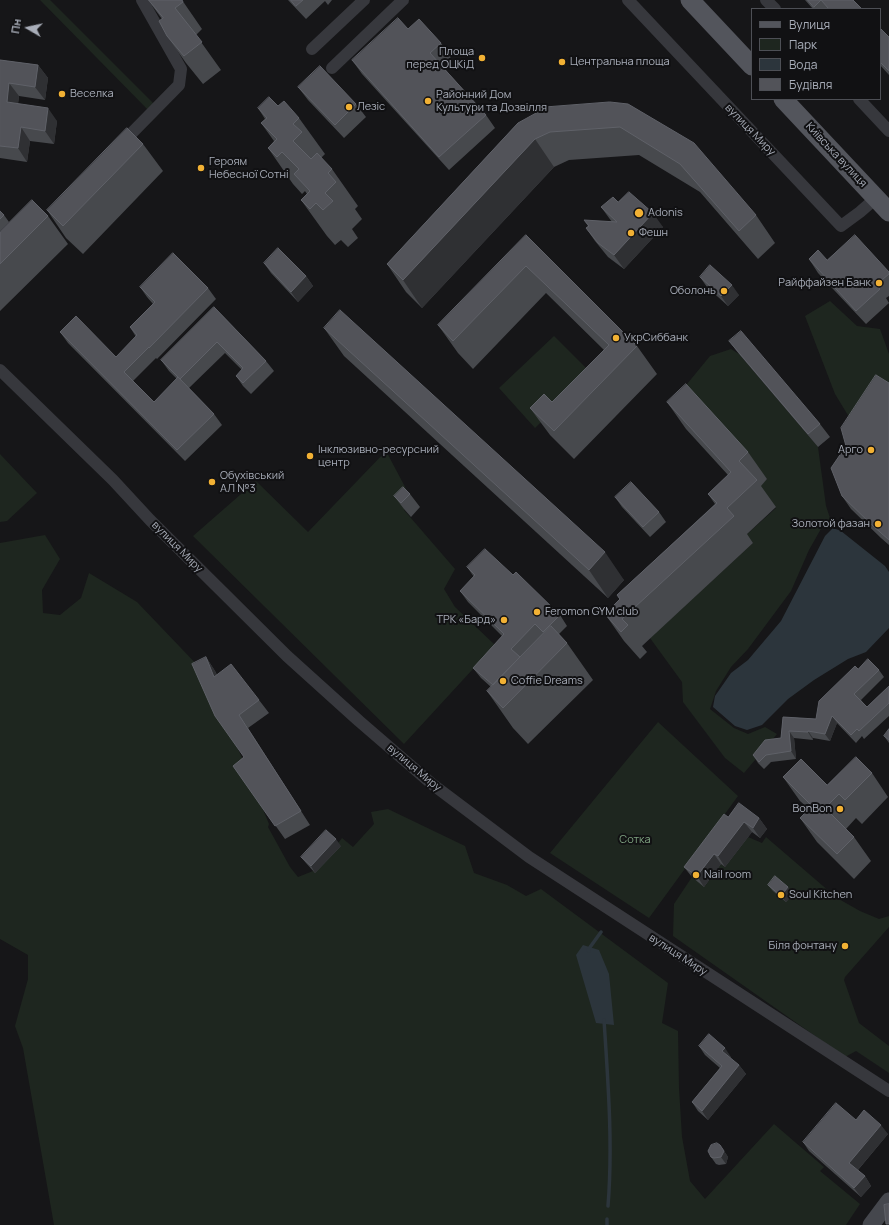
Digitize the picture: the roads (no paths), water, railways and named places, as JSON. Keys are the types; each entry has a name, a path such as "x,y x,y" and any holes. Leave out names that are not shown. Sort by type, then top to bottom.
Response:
{"main road":[{"path":"690,0 751,65"},
{"name":"Київська вулиця","path":"784,100 889,212"},
{"path":"871,1225 889,1201"}],"street":[{"path":"112,154 179,85 181,69 142,0"},
{"path":"312,49 364,0"},
{"path":"332,68 403,0"},
{"name":"вулиця Миру","path":"628,0 841,226 876,198"},
{"path":"766,0 774,8"},
{"path":"860,100 889,131"},
{"name":"вулиця Миру","path":"0,370 113,480 150,520 287,656 359,722 432,784 529,857 889,1091"}],"water":[{"path":"833,528 841,531 885,566 889,572 889,628 866,652 848,659 814,680 788,699 762,725 747,730 735,726 713,707 715,696 731,673 748,660 781,621 825,536"},
{"path":"583,945 599,950 609,974 614,1025 596,1023 576,955"}],"waterway":[{"path":"589,951 588,950 601,932"},
{"path":"604,1020 610,1136 608,1206"},
{"path":"607,1219 607,1225"}],"place":[{"name":"Площа перед ОЦКіД","path":"482,58"},
{"name":"Центральна площа","path":"562,62"},
{"name":"Веселка","path":"62,94"},
{"name":"Районний Дом Культури та Дозвілля","path":"428,101"},
{"name":"Лезіс","path":"349,107"},
{"name":"Героям Небесної Сотні","path":"201,168"},
{"name":"Adonis","path":"639,213"},
{"name":"Фешн","path":"631,233"},
{"name":"Райффайзен Банк","path":"879,283"},
{"name":"Оболонь","path":"724,291"},
{"name":"УкрСиббанк","path":"616,338"},
{"name":"Арго","path":"871,450"},
{"name":"Інклюзивно-ресурсний центр","path":"310,456"},
{"name":"Обухівський АЛ №3","path":"212,482"},
{"name":"Золотой фазан","path":"878,524"},
{"name":"Feromon GYM club","path":"537,612"},
{"name":"ТРК «Бард»","path":"504,620"},
{"name":"Coffie Dreams","path":"503,681"},
{"name":"BonBon","path":"840,809"},
{"name":"Nail room","path":"696,875"},
{"name":"Soul Kitchen","path":"781,895"},
{"name":"Біля фонтану","path":"845,946"}],"park label":[{"name":"Сотка","path":"635,840"}]}
